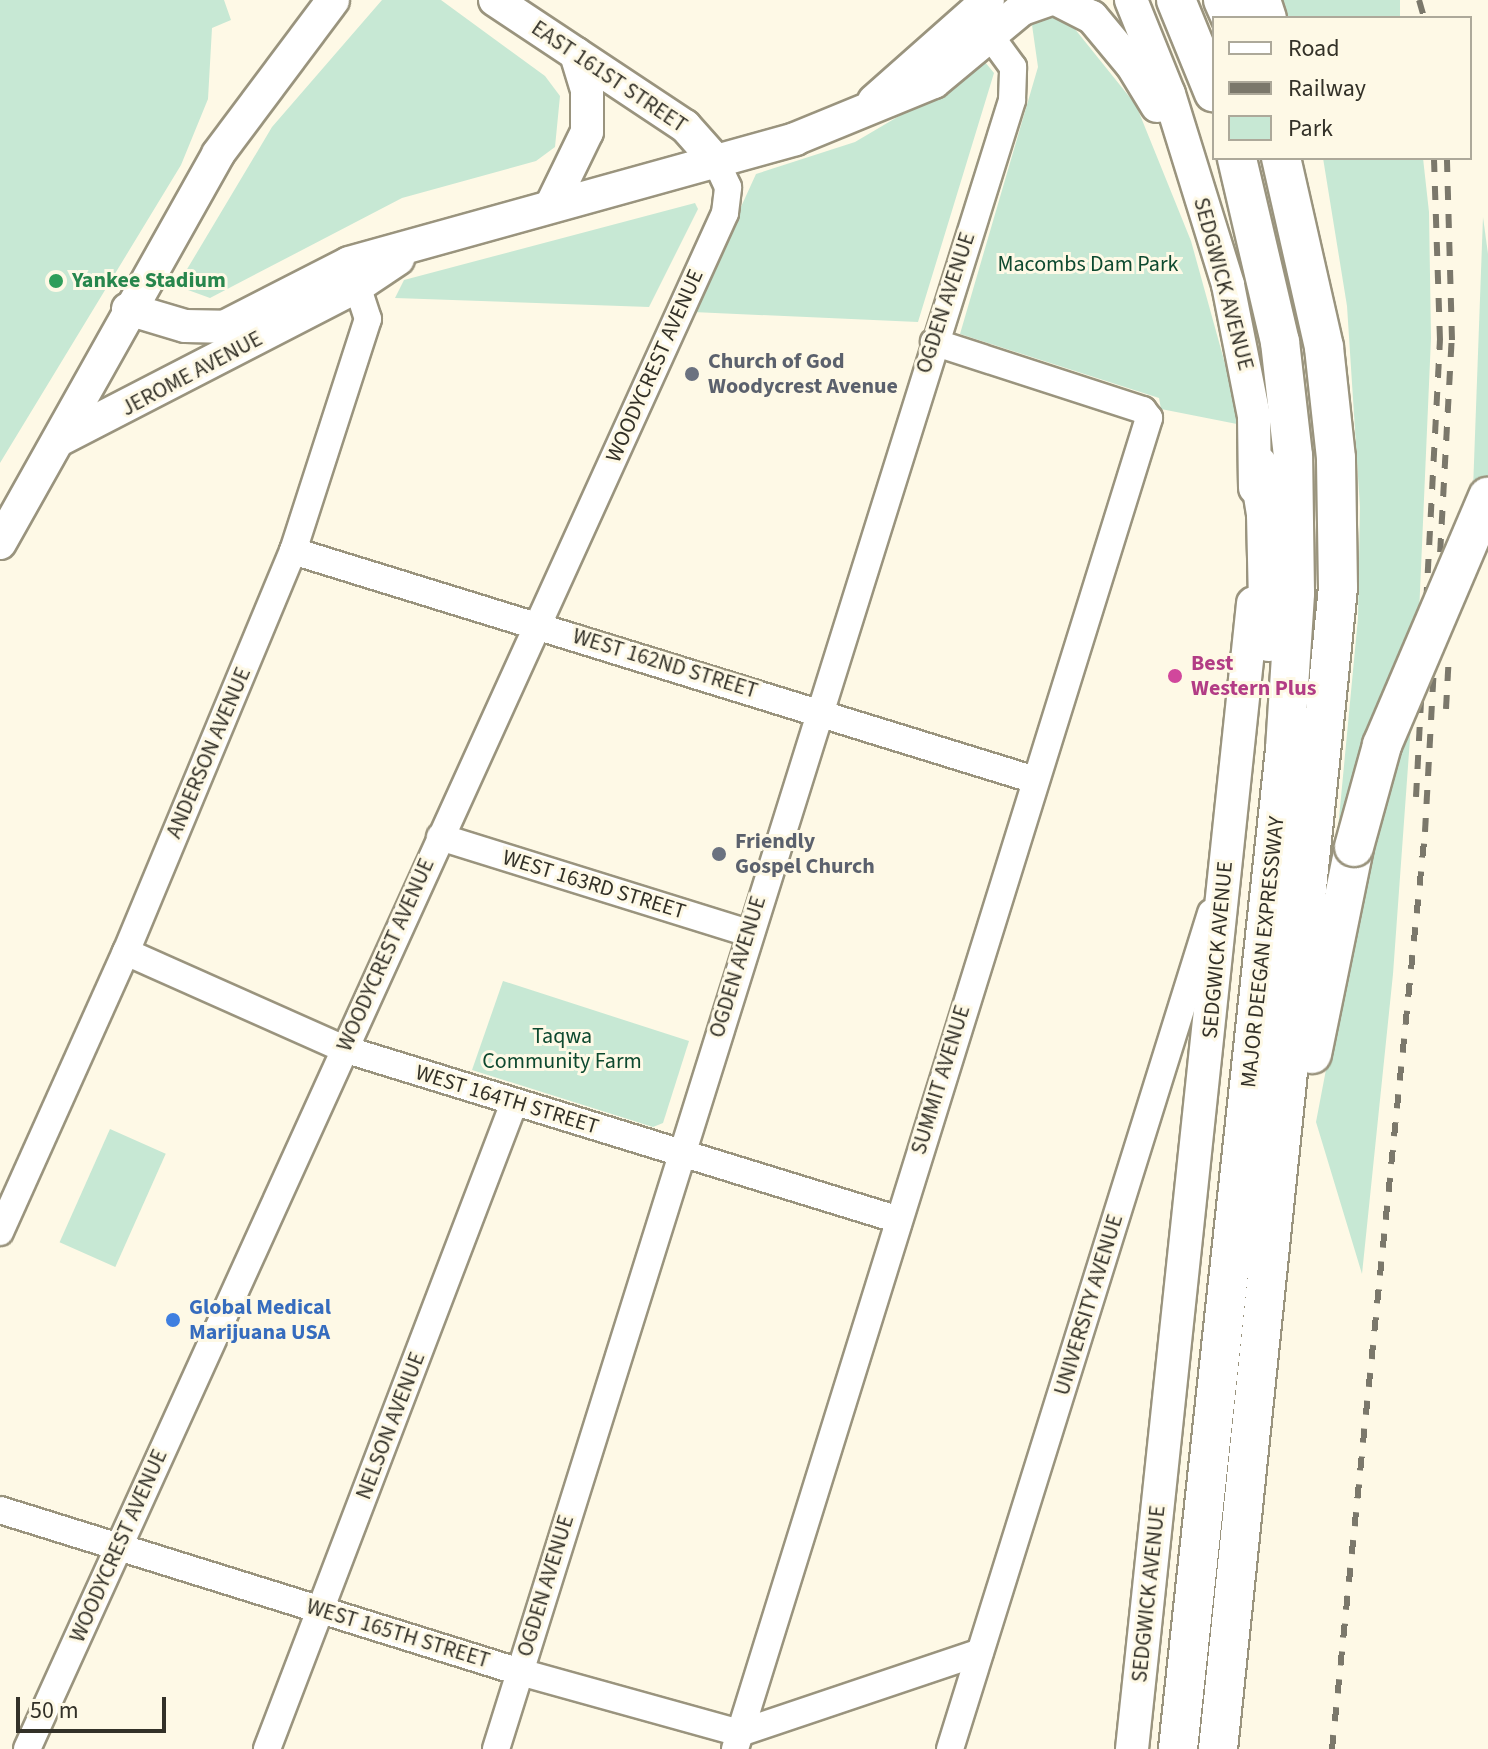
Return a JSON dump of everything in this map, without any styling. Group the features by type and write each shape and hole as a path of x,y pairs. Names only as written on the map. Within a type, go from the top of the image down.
{"highway":[{"path":"1176,0 1212,88"},
{"name":"MAJOR DEEGAN EXPRESSWAY","path":"1178,1749 1291,669 1295,489 1280,342 1237,160"},
{"name":"MAJOR DEEGAN EXPRESSWAY","path":"1218,1749 1338,588 1339,508 1331,407 1303,237 1282,160"},
{"path":"1300,160 1303,237"},
{"path":"1258,465 1266,514 1269,612 1263,740 1266,917"},
{"path":"1279,1172 1318,1032 1354,847 1382,745 1488,497"}],"main road":[{"path":"0,543 128,309 218,154 333,0"},
{"name":"EAST 161ST STREET","path":"495,0 685,126 716,161"},
{"name":"JEROME AVENUE","path":"128,309 185,326 224,327 354,274 423,241 806,135 934,82 984,16 1022,9 1048,0"},
{"path":"1058,0 1086,11 1119,46 1187,157"},
{"path":"1131,0 1169,94 1187,157"},
{"path":"551,206 587,132 587,90 576,54"},
{"name":"SEDGWICK AVENUE","path":"1132,1749 1249,659 1258,465 1236,319 1187,157"},
{"name":"JEROME AVENUE","path":"59,440 354,274"}],"street":[{"name":"OGDEN AVENUE","path":"496,1749 1013,90 1013,67 984,16"},
{"name":"WOODYCREST AVENUE","path":"27,1749 725,213 728,187 716,161"},
{"name":"ANDERSON AVENUE","path":"0,1232 126,952 293,551 365,331 368,306 354,274"},
{"name":"SUMMIT AVENUE","path":"738,1741 1150,412 934,342"},
{"name":"WEST 162ND STREET","path":"293,551 1035,780"},
{"name":"WEST 163RD STREET","path":"440,837 748,933"},
{"name":"UNIVERSITY AVENUE","path":"950,1749 1226,859"},
{"name":"WEST 164TH STREET","path":"126,952 344,1049 899,1220"},
{"name":"NELSON AVENUE","path":"267,1749 514,1103"},
{"name":"WEST 165TH STREET","path":"0,1510 738,1741"},
{"path":"738,1741 980,1652"}],"green space":[{"name":"Yankee Stadium","path":"0,0 224,0 231,20 212,28 208,99 181,165 0,463"},
{"path":"382,0 441,0 545,76 560,96 555,147 536,161 402,198 210,298 177,286 272,127"},
{"path":"1282,0 1400,0 1400,16 1282,16"},
{"name":"Macombs Dam Park","path":"1042,13 1062,13 1136,105 1191,241 1242,425 1161,409 1159,398 960,334 1038,67 1032,25"},
{"name":"Macombs Dam Park","path":"976,61 985,62 994,73 918,322 693,312 756,174 855,142 928,99"},
{"path":"1323,160 1423,160 1429,212 1431,338 1419,614 1393,974 1362,1274 1316,1122 1344,975 1334,871 1358,618 1360,507 1347,306"},
{"path":"695,203 698,209 649,307 395,298 404,280"},
{"path":"1483,217 1488,254 1488,510 1472,517"},
{"name":"Taqwa Community Farm","path":"503,981 689,1041 663,1123 653,1127 472,1070"},
{"path":"110,1129 166,1154 115,1267 60,1242"}],"railway":[{"path":"1419,0 1423,16"},
{"path":"1416,797 1440,340 1434,160"},
{"path":"1332,1749 1425,832 1452,340 1447,160"},
{"path":"1446,709 1449,654"}],"place":[{"name":"Yankee Stadium","path":"56,281"},
{"name":"Church of God Woodycrest Avenue","path":"692,374"},
{"name":"Best Western Plus","path":"1175,676"},
{"name":"Friendly Gospel Church","path":"719,854"},
{"name":"Global Medical Marijuana USA","path":"173,1320"}]}
